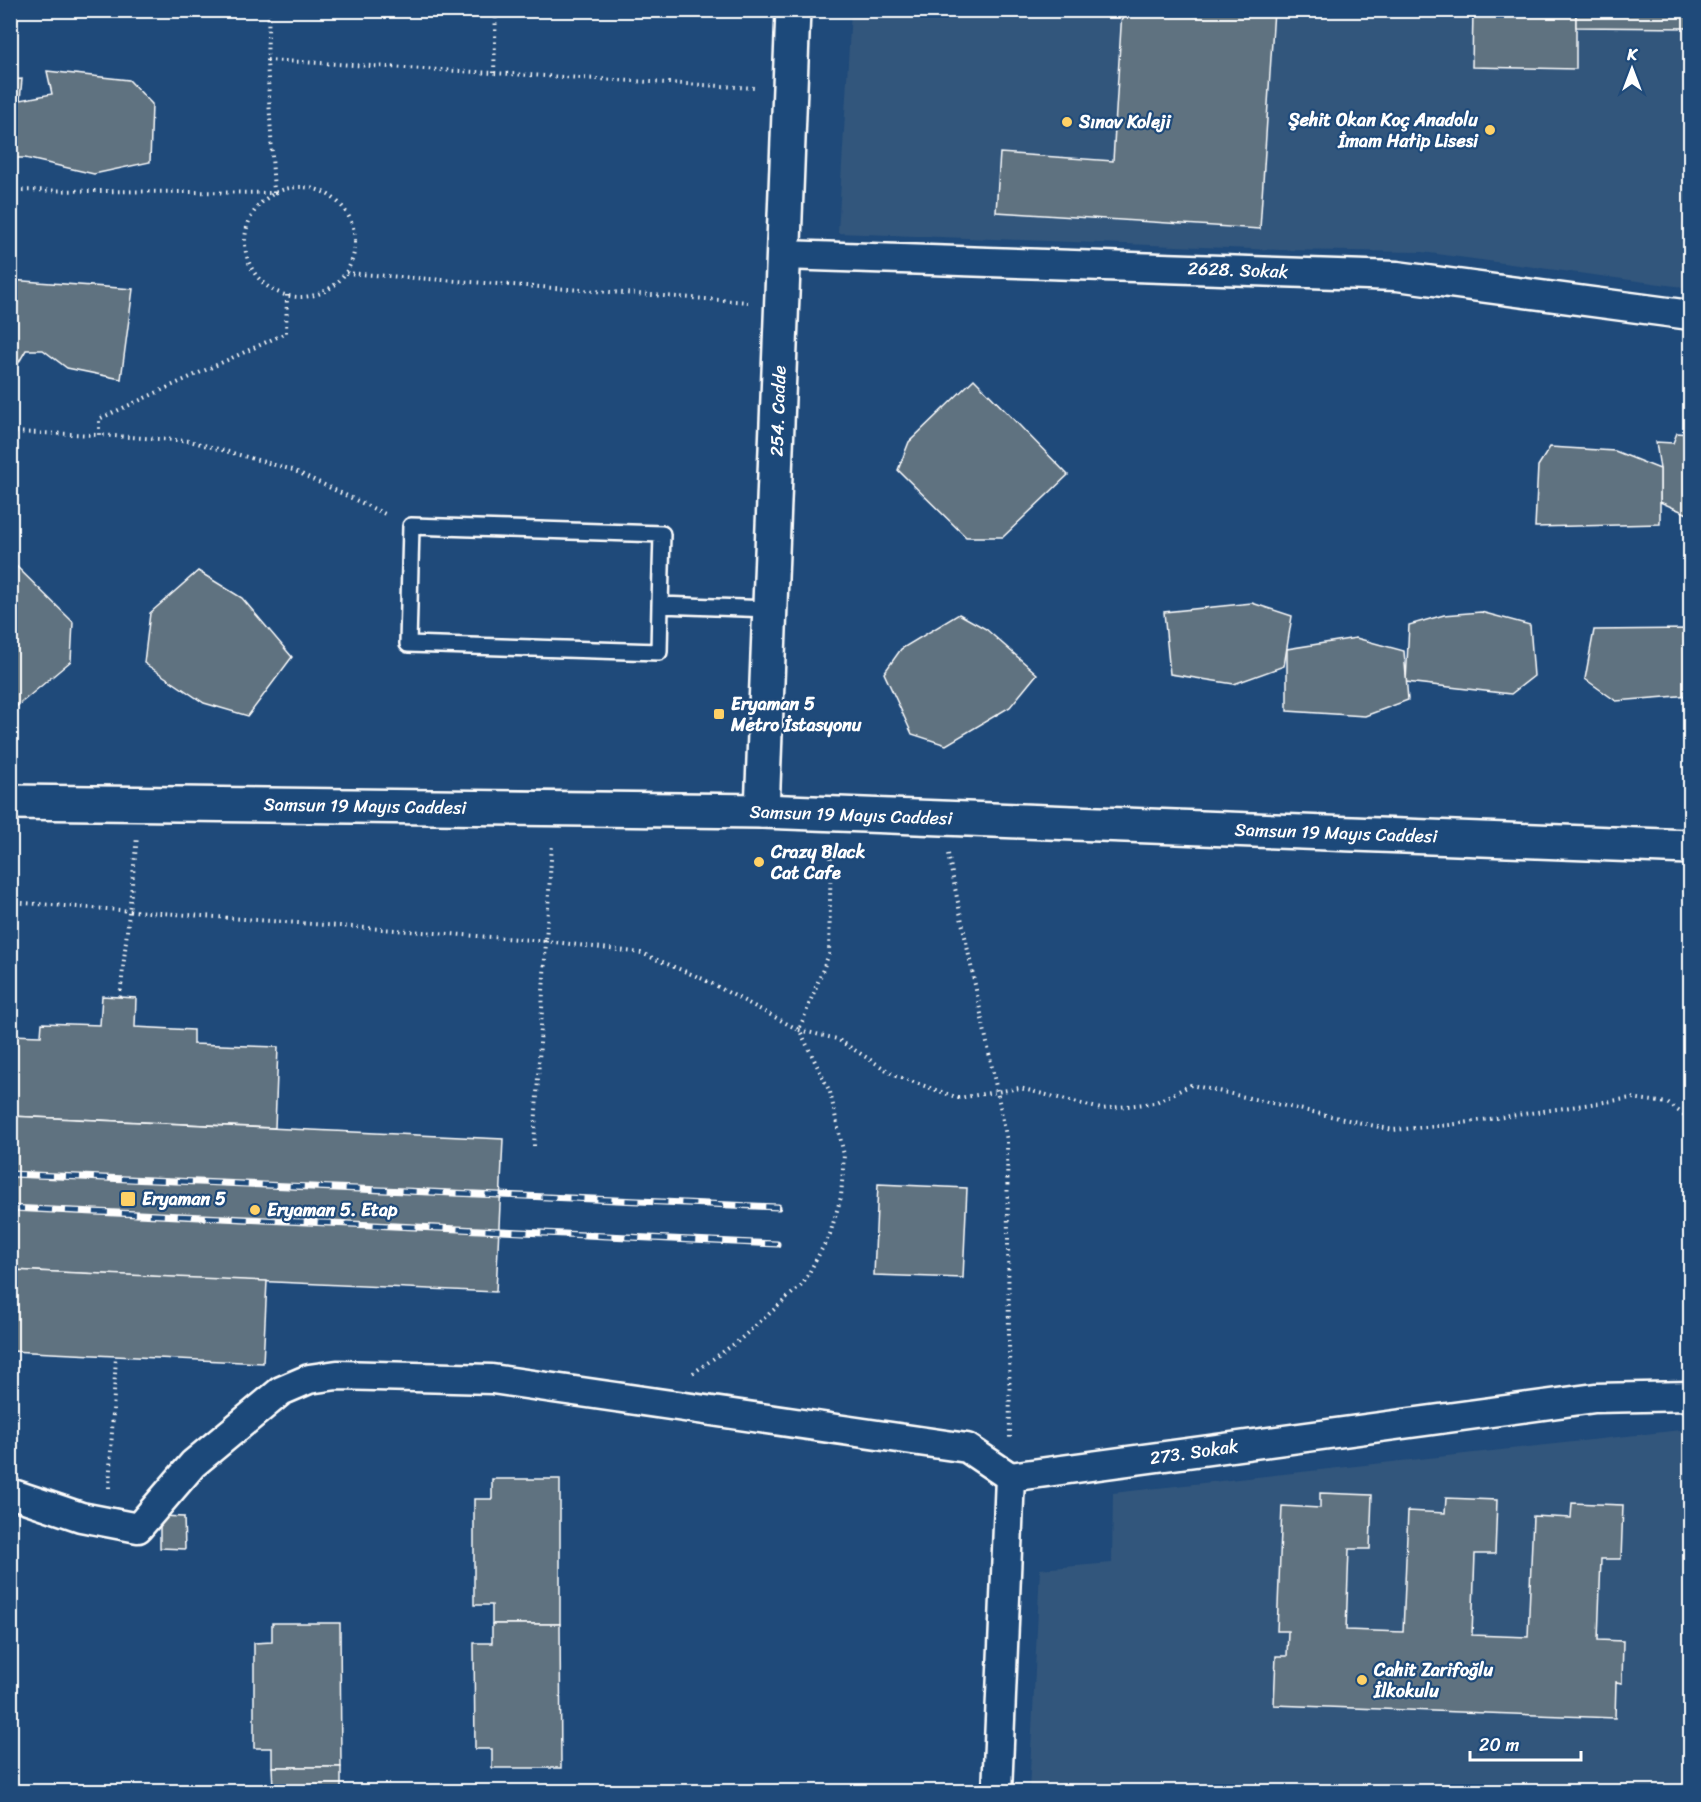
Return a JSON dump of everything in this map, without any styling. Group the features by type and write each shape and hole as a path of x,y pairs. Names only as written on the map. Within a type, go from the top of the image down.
{"street":[{"name":"254. Cadde","path":"762,812 793,10"},
{"name":"2628. Sokak","path":"784,255 1397,276 1690,315"},
{"name":"Samsun 19 Mayıs Caddesi","path":"10,802 762,812 1690,847"},
{"path":"10,1493 81,1517 138,1528 193,1464 281,1391 309,1379 337,1376 492,1379 967,1448 1011,1477 997,1791"},
{"name":"273. Sokak","path":"1011,1477 1595,1398 1690,1396"}],"lane":[{"path":"411,526 662,534 660,605 659,652 408,644 411,526"},
{"path":"660,605 770,609"}],"path":[{"path":"269,10 267,60 274,193"},
{"path":"494,73 496,10"},
{"path":"267,60 790,90"},
{"path":"10,190 274,193 292,187 310,187 327,193 342,205 352,220 355,238 354,256 346,273 333,286 317,294 287,295 265,284 253,271 246,254 245,236 250,219 260,204 274,193"},
{"path":"346,273 782,304"},
{"path":"99,435 99,420 286,333 287,295"},
{"path":"10,432 190,441 294,471 411,526"},
{"path":"120,997 140,804"},
{"path":"534,1146 554,809"},
{"path":"650,1402 737,1342 803,1284 830,1234 841,1197 844,1155 830,1092 799,1030 829,954 832,814"},
{"path":"941,818 1007,1140 1011,1477"},
{"path":"10,902 546,941 641,953 703,979 799,1030 837,1039 896,1076 959,1098 1020,1088 1101,1109 1154,1103 1191,1086 1393,1130 1449,1125 1632,1098 1666,1103 1690,1119"},
{"path":"108,1522 116,1356"}],"shaded area":[{"path":"851,11 1690,11 1690,288 1422,252 1281,250 838,233"},
{"name":"Cahit Zarifoğlu İlkokulu","path":"1690,1429 1690,1791 1029,1792 1040,1569 1112,1563 1113,1493"}],"building":[{"path":"1122,10 1274,10 1260,229 996,212 1000,153 1113,161"},
{"path":"1473,10 1576,10 1576,69 1472,67"},
{"path":"1576,10 1690,10 1690,28 1576,27"},
{"path":"47,71 129,80 152,104 150,162 94,174 25,158 10,158 10,80 22,79 20,100 52,94"},
{"path":"10,280 133,289 121,379 67,368 43,350 26,350 15,369 10,369"},
{"path":"974,379 1068,475 1003,537 966,537 898,470 909,442"},
{"path":"1677,433 1690,434 1690,515 1660,502 1660,469 1656,442 1673,443"},
{"path":"1550,447 1615,451 1660,469 1660,524 1535,527 1538,466"},
{"path":"10,560 73,622 71,661 10,712"},
{"path":"198,571 242,598 292,657 248,716 204,703 144,663 150,613"},
{"path":"1252,603 1292,616 1284,666 1234,684 1170,674 1164,612"},
{"path":"1481,612 1530,625 1534,676 1511,694 1406,682 1409,625 1444,615"},
{"path":"959,614 986,629 1037,674 1010,707 946,745 912,734 884,673 901,649"},
{"path":"1690,629 1690,695 1616,701 1585,679 1594,630"},
{"path":"1356,638 1404,651 1408,700 1365,716 1287,711 1287,649"},
{"path":"102,996 136,998 135,1027 193,1030 193,1044 278,1047 275,1128 10,1116 10,1035 41,1036 42,1023 100,1025"},
{"name":"Eryaman 5. Etap","path":"10,1116 503,1139 496,1292 10,1270"},
{"path":"878,1184 967,1188 963,1278 874,1275"},
{"path":"10,1270 267,1281 263,1363 10,1351"},
{"path":"492,1479 560,1479 560,1624 492,1624 492,1605 474,1605 474,1499 492,1499"},
{"path":"1320,1493 1372,1495 1370,1549 1349,1549 1346,1630 1403,1632 1408,1511 1445,1513 1446,1498 1497,1500 1495,1554 1475,1554 1472,1635 1528,1637 1533,1516 1571,1518 1572,1503 1623,1505 1621,1559 1601,1559 1598,1640 1623,1641 1622,1683 1616,1682 1615,1718 1274,1705 1276,1656 1287,1656 1288,1631 1277,1631 1282,1506 1320,1508"},
{"path":"160,1516 184,1517 185,1549 160,1548"},
{"path":"272,1623 340,1623 341,1767 272,1767 272,1748 254,1748 254,1643 272,1642"},
{"path":"492,1624 560,1624 561,1768 492,1768 492,1749 475,1749 474,1643 492,1643"},
{"path":"272,1767 341,1767 341,1792 254,1792 254,1787 273,1787"}],"railway":[{"path":"10,1174 778,1207"},
{"path":"10,1208 777,1244"}],"place":[{"name":"Sınav Koleji","path":"1067,122"},
{"name":"Şehit Okan Koç Anadolu İmam Hatip Lisesi","path":"1490,130"},
{"name":"Eryaman 5 Metro İstasyonu","path":"719,714"},
{"name":"Crazy Black Cat Cafe","path":"759,862"},
{"name":"Eryaman 5","path":"128,1199"},
{"name":"Eryaman 5. Etap","path":"255,1210"},
{"name":"Cahit Zarifoğlu İlkokulu","path":"1362,1680"}]}
